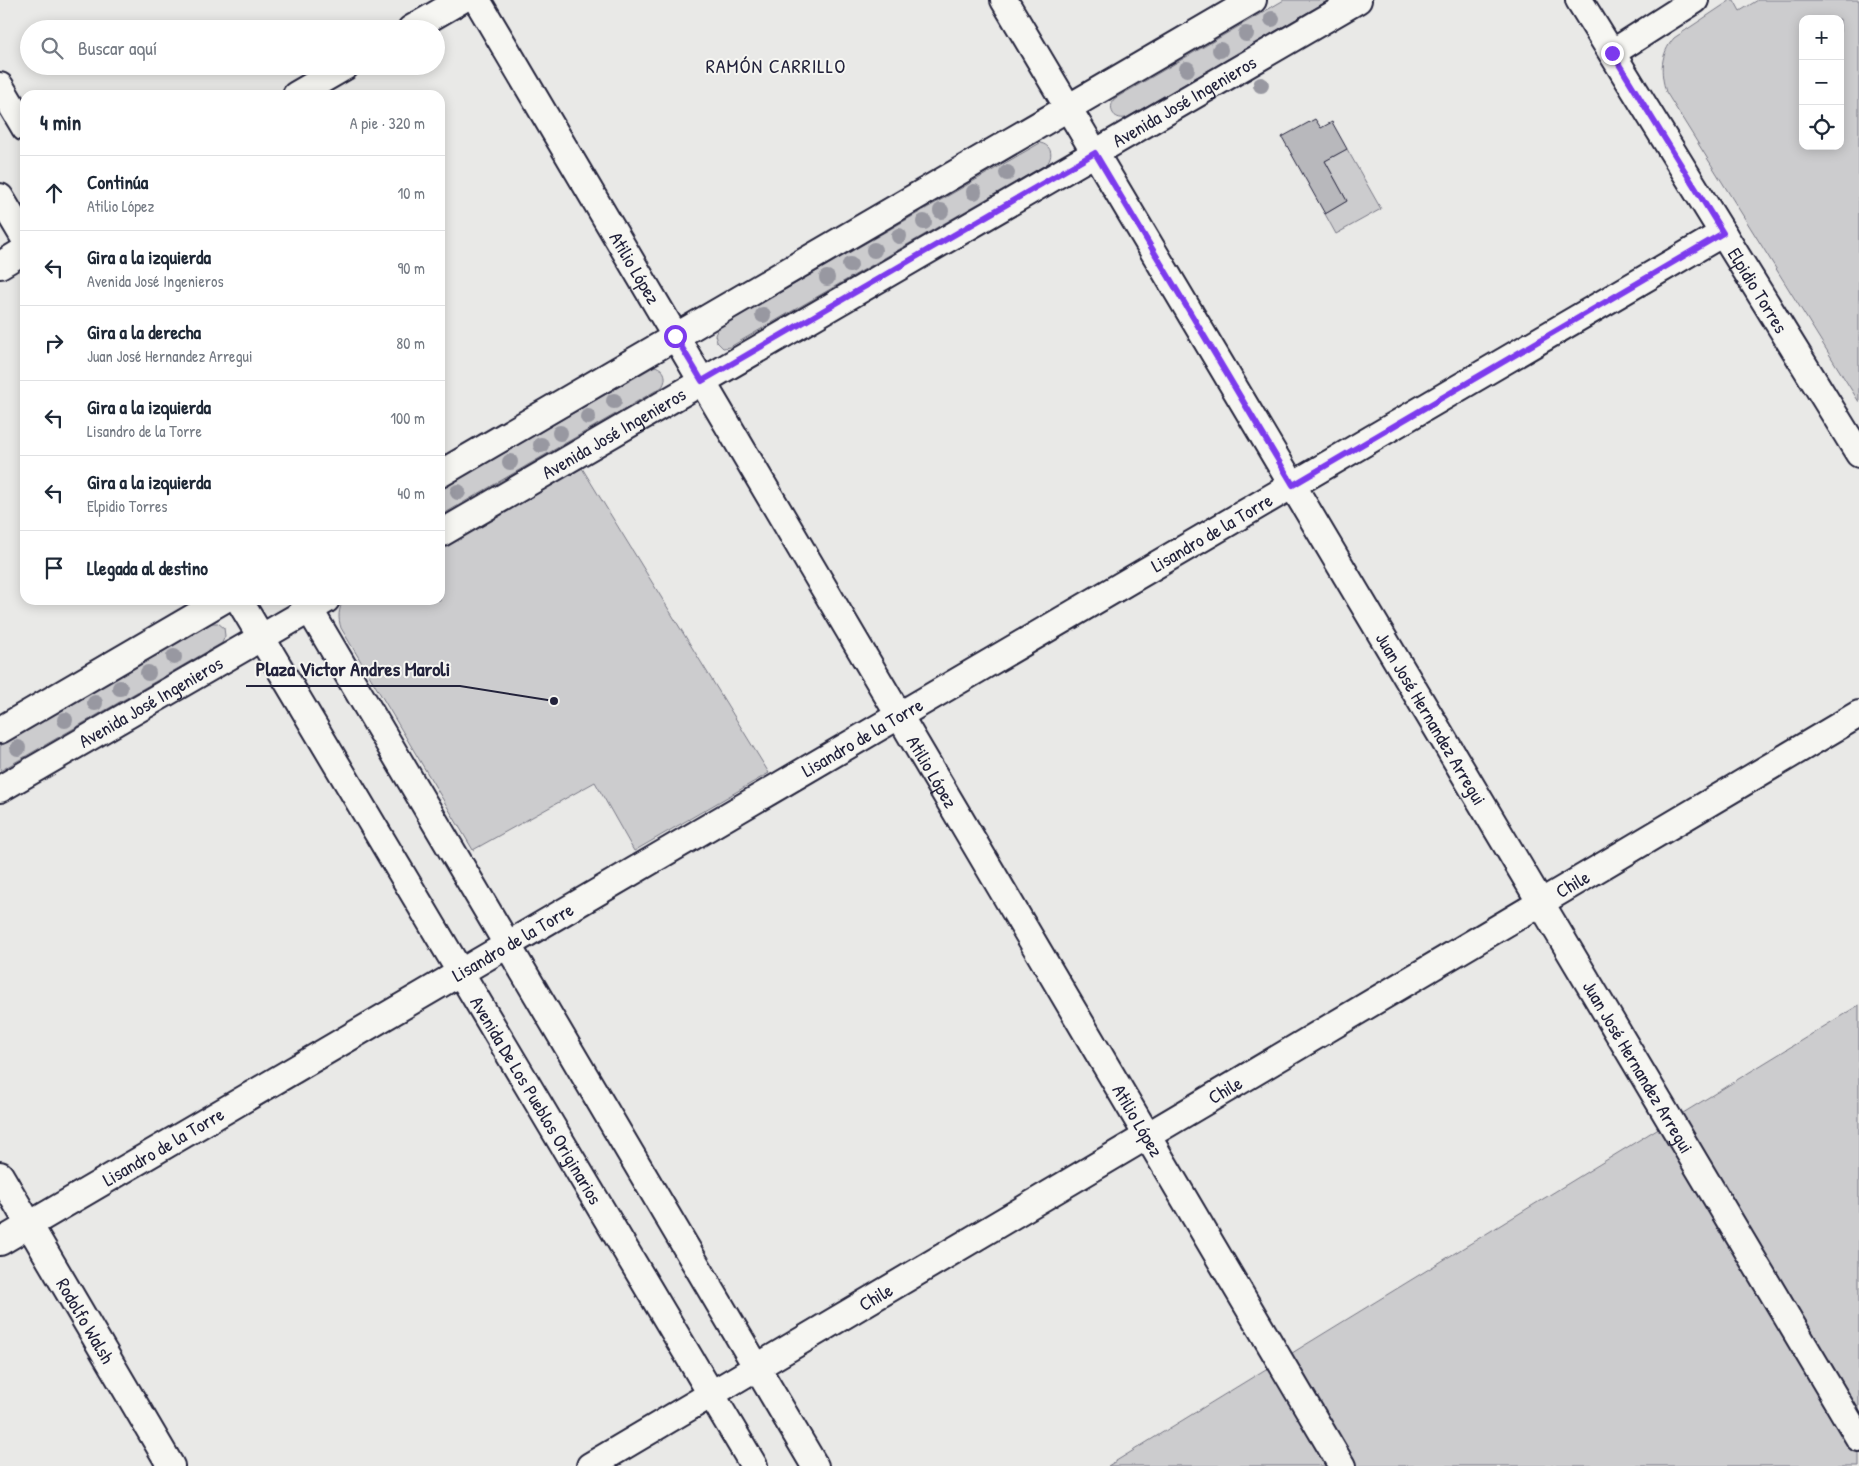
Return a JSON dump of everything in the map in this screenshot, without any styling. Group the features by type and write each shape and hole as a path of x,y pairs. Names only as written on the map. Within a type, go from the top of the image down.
{"street":[{"path":"427,20 461,0"},
{"name":"Atilio López","path":"477,0 1342,1466"},
{"name":"Juan José Hernandez Arregui","path":"1004,0 1859,1438"},
{"path":"445,471 1253,0"},
{"name":"Avenida José Ingenieros","path":"445,531 1358,0"},
{"name":"Elpidio Torres","path":"1579,0 1859,454"},
{"path":"1612,53 1695,0"},
{"path":"305,90 330,75"},
{"path":"0,86 20,120"},
{"path":"0,196 20,230"},
{"name":"Lisandro de la Torre","path":"0,1242 1723,233"},
{"path":"0,265 20,253"},
{"path":"0,730 214,605"},
{"name":"Avenida De Los Pueblos Originarios","path":"242,605 754,1466"},
{"name":"Avenida José Ingenieros","path":"0,789 261,637 310,605"},
{"path":"314,605 508,945 815,1466"},
{"name":"Chile","path":"590,1466 1859,714"},
{"name":"Rodolfo Walsh","path":"0,1175 171,1466"}],"shaded area":[{"path":"1284,0 1329,0 1126,118 1115,116 1112,110 1114,99"},
{"path":"1731,0 1734,0 1740,11 1758,0 1859,0 1859,402 1666,92 1662,64 1669,44 1674,38"},
{"path":"1040,143 1049,148 1051,154 1047,164 730,347 723,348 717,342 715,335 718,328"},
{"path":"1347,149 1381,209 1336,234 1325,214 1347,201 1325,161"},
{"path":"655,366 663,372 665,380 662,387 445,513 445,487"},
{"path":"582,468 769,773 634,851 595,782 473,850 341,628 339,617 342,605 445,605 445,543"},
{"path":"211,623 218,623 224,628 225,636 222,643 0,771 0,746"},
{"path":"1859,1005 1859,1466 1108,1466"}],"building":[{"path":"1315,119 1321,128 1332,122 1347,149 1325,161 1347,201 1325,214 1282,137"}],"place":[{"name":"Plaza Victor Andres Maroli","path":"554,701"}],"district":[{"name":"RAMÓN CARRILLO","path":"776,65"}],"route":[{"path":"675,336 702,381 1095,153 1293,485 1723,233 1612,53"}]}
